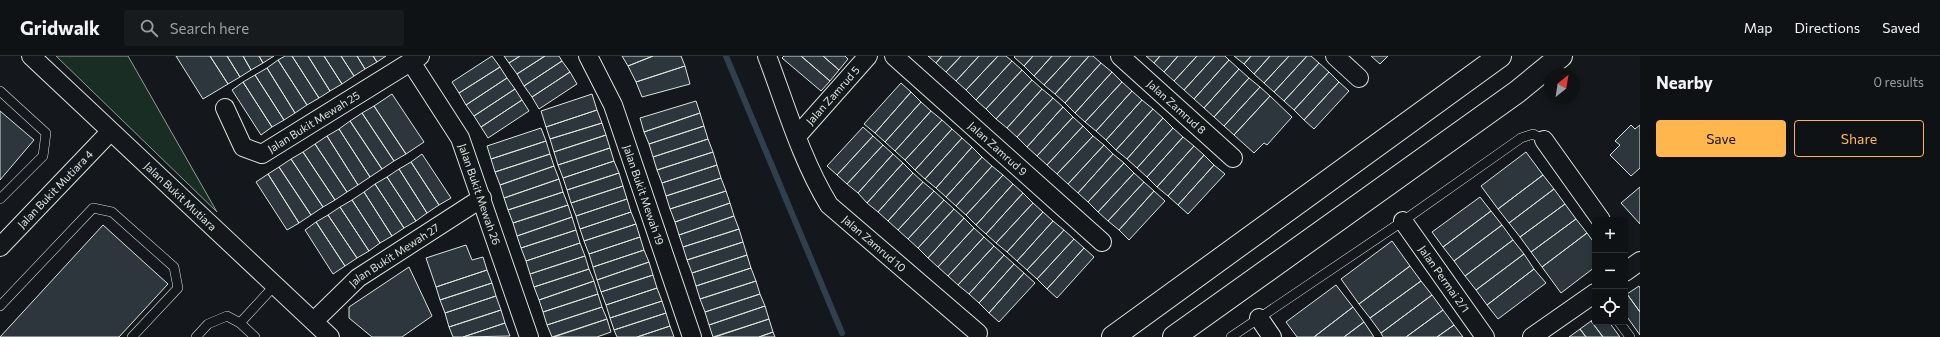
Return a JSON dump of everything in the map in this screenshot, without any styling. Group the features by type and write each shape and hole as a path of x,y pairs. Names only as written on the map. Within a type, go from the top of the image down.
{"street":[{"name":"Jalan Bukit Mutiara","path":"31,56 110,132 330,337"},
{"name":"Jalan Bukit Mewah 19","path":"588,56 614,105 692,337"},
{"name":"Jalan Zamrud 10","path":"767,56 814,181 829,205 978,333"},
{"name":"Jalan Zamrud 5","path":"797,136 868,56"},
{"name":"Jalan Zamrud 9","path":"894,56 1102,242"},
{"name":"Jalan Zamrud 8","path":"1120,56 1233,158"},
{"path":"1335,56 1359,78"},
{"path":"1114,337 1500,56"},
{"path":"1174,337 1517,92 1561,56"},
{"name":"Jalan Bukit Mewah 25","path":"225,108 242,147 262,154 416,59"},
{"name":"Jalan Bukit Mewah 26","path":"416,59 460,138 529,337"},
{"name":"Jalan Bukit Mutiara 4","path":"0,247 110,132"},
{"path":"1544,140 1599,217"},
{"name":"Jalan Bukit Mewah 27","path":"314,321 358,278 482,198"},
{"name":"Jalan Permai 2/1","path":"1403,221 1485,337"},
{"path":"1532,337 1592,295"},
{"path":"1259,318 1272,337"}],"lane":[{"path":"0,91 46,132 43,156 0,199"},
{"path":"1232,337 1403,221 1521,138 1533,134 1544,140"},
{"path":"0,306 93,208 112,212 174,268 178,288 132,337"},
{"path":"240,323 275,285"},
{"path":"196,337 208,324 227,316 240,323 255,337"},
{"path":"1621,325 1630,337"}],"green space":[{"path":"56,56 128,56 217,212"}],"building":[{"path":"176,56 210,56 228,84 203,99"},
{"path":"210,56 227,56 240,77 228,84"},
{"path":"227,56 243,56 251,70 240,77"},
{"path":"243,56 259,56 263,63 251,70"},
{"path":"259,56 274,56 263,63"},
{"path":"285,56 292,56 319,98 307,105 278,60"},
{"path":"292,56 308,56 330,91 319,98"},
{"path":"308,56 324,56 342,84 330,91"},
{"path":"324,56 341,56 354,76 342,84"},
{"path":"341,56 357,56 365,69 354,76"},
{"path":"357,56 373,56 377,62 365,69"},
{"path":"373,56 386,56 377,62"},
{"path":"492,56 500,67 459,93 452,82"},
{"path":"504,56 520,56 509,63"},
{"path":"520,56 545,56 517,74 509,63"},
{"path":"545,56 559,56 562,61 524,86 517,74"},
{"path":"622,56 653,56 628,66"},
{"path":"653,56 681,56 685,66 636,82 628,66"},
{"path":"784,56 801,56 830,81 821,91 782,58"},
{"path":"801,56 823,56 839,70 830,81"},
{"path":"823,56 845,56 848,59 839,70"},
{"path":"928,56 942,56 936,63"},
{"path":"942,56 961,56 946,72 936,63"},
{"path":"961,56 979,56 956,81 946,72"},
{"path":"979,56 998,56 966,90 956,81"},
{"path":"998,56 1006,56 1012,61 976,100 966,90"},
{"path":"1033,56 1024,66 1014,57"},
{"path":"1033,56 1052,56 1034,76 1024,66"},
{"path":"1052,56 1071,56 1044,85 1034,76"},
{"path":"1071,56 1089,56 1055,94 1044,85"},
{"path":"1089,56 1093,56 1101,63 1065,103 1055,94"},
{"path":"1146,56 1160,56 1154,63"},
{"path":"1160,56 1178,56 1164,72 1154,63"},
{"path":"1178,56 1197,56 1174,81 1164,72"},
{"path":"1197,56 1215,56 1184,90 1174,81"},
{"path":"1215,56 1225,56 1229,60 1194,99 1184,90"},
{"path":"1234,56 1251,56 1244,64"},
{"path":"1251,56 1270,56 1254,74 1244,64"},
{"path":"1270,56 1289,56 1264,83 1254,74"},
{"path":"1289,56 1307,56 1274,92 1264,83"},
{"path":"1307,56 1311,56 1319,63 1284,101 1274,92"},
{"path":"1371,56 1388,56 1380,64"},
{"path":"278,60 307,105 295,113 267,68"},
{"path":"1229,60 1239,69 1204,108 1194,99"},
{"path":"562,61 570,72 532,97 524,86"},
{"path":"1012,61 1022,70 986,109 976,100"},
{"path":"1101,63 1112,72 1075,113 1065,103"},
{"path":"1319,63 1329,72 1294,110 1284,101"},
{"path":"685,66 690,84 642,97 636,82"},
{"path":"500,67 507,78 466,105 459,93"},
{"path":"267,68 295,113 284,120 255,75"},
{"path":"1239,69 1249,78 1214,117 1204,108"},
{"path":"1022,70 1032,80 996,119 986,109"},
{"path":"570,72 577,84 539,109 532,97"},
{"path":"1112,72 1122,82 1085,122 1075,113"},
{"path":"1329,72 1339,82 1304,120 1294,110"},
{"path":"255,75 284,120 272,127 243,82"},
{"path":"507,78 515,89 474,116 466,105"},
{"path":"1249,78 1260,87 1224,126 1214,117"},
{"path":"1032,80 1042,89 1007,128 996,119"},
{"path":"243,82 272,127 261,135 232,90"},
{"path":"1122,82 1132,91 1096,131 1085,122"},
{"path":"1339,82 1349,91 1314,129 1304,120"},
{"path":"901,83 911,92 875,133 864,124"},
{"path":"1260,87 1270,96 1234,135 1224,126"},
{"path":"515,89 522,100 481,127 474,116"},
{"path":"1042,89 1053,98 1017,137 1007,128"},
{"path":"1132,91 1142,100 1106,140 1096,131"},
{"path":"911,92 921,102 885,142 875,133"},
{"path":"392,94 424,142 406,154 374,106"},
{"path":"592,94 597,110 546,127 541,111"},
{"path":"1270,96 1292,117 1267,145 1264,143 1254,153 1234,135"},
{"path":"1053,98 1063,107 1027,147 1017,137"},
{"path":"522,100 529,111 488,138 481,127"},
{"path":"1142,100 1153,109 1116,150 1106,140"},
{"path":"696,101 700,113 644,132 640,118"},
{"path":"921,102 931,111 895,151 885,142"},
{"path":"374,106 406,154 394,161 362,113"},
{"path":"1063,107 1073,117 1037,156 1027,147"},
{"path":"1153,109 1163,118 1127,159 1116,150"},
{"path":"597,110 602,123 550,139 546,127"},
{"path":"0,111 34,140 0,180"},
{"path":"931,111 942,120 905,160 895,151"},
{"path":"362,113 394,161 382,169 350,121"},
{"path":"700,113 704,126 649,144 644,132"},
{"path":"1073,117 1083,126 1047,165 1037,156"},
{"path":"1163,118 1173,128 1137,168 1127,159"},
{"path":"942,120 952,129 915,170 905,160"},
{"path":"350,121 382,169 370,177 339,129"},
{"path":"602,123 606,135 554,152 550,139"},
{"path":"1631,125 1635,129 1640,125 1640,168 1631,176 1610,155 1620,145 1615,141"},
{"path":"704,126 708,139 653,157 649,144"},
{"path":"1083,126 1093,136 1057,174 1047,165"},
{"path":"863,127 873,136 837,175 827,166"},
{"path":"541,128 546,141 491,159 487,146"},
{"path":"1173,128 1183,137 1147,177 1137,168"},
{"path":"339,129 370,177 358,185 327,136"},
{"path":"952,129 962,138 925,179 915,170"},
{"path":"606,135 610,148 558,165 554,152"},
{"path":"327,136 358,185 347,192 315,144"},
{"path":"873,136 883,145 847,184 837,175"},
{"path":"1093,136 1104,145 1068,184 1057,174"},
{"path":"1183,137 1194,146 1157,187 1147,177"},
{"path":"962,138 972,147 936,188 925,179"},
{"path":"708,139 713,152 657,170 653,157"},
{"path":"546,141 550,154 495,172 491,159"},
{"path":"315,144 347,192 335,200 303,152"},
{"path":"883,145 893,154 858,193 847,184"},
{"path":"1104,145 1113,154 1078,193 1068,184"},
{"path":"1194,146 1204,155 1168,196 1157,187"},
{"path":"972,147 982,157 946,197 936,188"},
{"path":"610,148 614,161 563,178 558,165"},
{"path":"303,152 335,200 323,207 291,159"},
{"path":"713,152 717,165 662,183 657,170"},
{"path":"1526,152 1543,175 1498,209 1481,186"},
{"path":"422,154 451,198 439,205 411,162"},
{"path":"550,154 554,166 500,185 495,172"},
{"path":"893,154 903,163 867,203 858,193"},
{"path":"1113,154 1124,163 1088,202 1078,193"},
{"path":"1204,155 1214,165 1178,205 1168,196"},
{"path":"982,157 992,166 956,206 946,197"},
{"path":"291,159 323,207 311,215 279,167"},
{"path":"614,161 619,173 567,190 563,178"},
{"path":"411,162 439,205 427,213 399,169"},
{"path":"903,163 913,173 878,212 867,203"},
{"path":"1124,163 1134,173 1098,212 1088,202"},
{"path":"717,165 721,178 666,196 662,183"},
{"path":"1214,165 1225,174 1188,214 1178,205"},
{"path":"554,166 559,179 504,198 500,185"},
{"path":"992,166 1003,175 966,215 956,206"},
{"path":"279,167 311,215 299,223 268,174"},
{"path":"399,169 427,213 416,221 387,177"},
{"path":"619,173 623,186 571,203 567,190"},
{"path":"913,173 923,182 888,221 878,212"},
{"path":"1134,173 1144,182 1108,221 1098,212"},
{"path":"268,174 299,223 287,230 256,182"},
{"path":"1003,175 1013,184 976,225 966,215"},
{"path":"1543,175 1554,189 1509,223 1498,209"},
{"path":"387,177 416,221 404,228 375,184"},
{"path":"721,178 726,191 670,209 666,196"},
{"path":"559,179 563,192 508,210 504,198"},
{"path":"923,182 934,191 898,230 888,221"},
{"path":"1144,182 1154,191 1119,230 1108,221"},
{"path":"375,184 404,228 392,236 364,192"},
{"path":"1013,184 1023,193 986,234 976,225"},
{"path":"623,186 627,199 576,216 571,203"},
{"path":"1640,187 1640,224 1621,203"},
{"path":"1554,189 1565,204 1520,237 1509,223"},
{"path":"726,191 730,203 675,222 670,209"},
{"path":"934,191 944,200 908,239 898,230"},
{"path":"1154,191 1165,201 1129,240 1119,230"},
{"path":"364,192 392,236 380,243 352,200"},
{"path":"563,192 568,205 513,223 508,210"},
{"path":"1023,193 1033,203 996,243 986,234"},
{"path":"1480,197 1491,211 1443,247 1432,232"},
{"path":"627,199 631,212 580,229 576,216"},
{"path":"352,200 380,243 369,251 340,207"},
{"path":"944,200 954,209 918,248 908,239"},
{"path":"730,203 734,216 679,235 675,222"},
{"path":"1033,203 1043,212 1007,252 996,243"},
{"path":"1565,204 1576,219 1531,252 1520,237"},
{"path":"568,205 572,217 517,236 513,223"},
{"path":"340,207 369,251 357,258 328,215"},
{"path":"954,209 964,218 928,258 918,248"},
{"path":"1491,211 1502,225 1454,261 1443,247"},
{"path":"631,212 636,224 584,241 580,229"},
{"path":"1043,212 1053,221 1017,261 1007,252"},
{"path":"328,215 357,258 345,266 316,222"},
{"path":"734,216 739,229 683,247 679,235"},
{"path":"572,217 576,230 521,248 517,236"},
{"path":"964,218 974,228 938,267 928,258"},
{"path":"1576,219 1587,233 1542,267 1531,252"},
{"path":"1053,221 1064,230 1027,270 1017,261"},
{"path":"316,222 345,266 333,274 305,230"},
{"path":"636,224 640,237 589,254 584,241"},
{"path":"103,225 168,284 119,337 0,337"},
{"path":"1502,225 1513,240 1465,276 1454,261"},
{"path":"974,228 984,237 948,276 938,267"},
{"path":"739,229 743,242 687,260 683,247"},
{"path":"576,230 580,243 526,261 521,248"},
{"path":"1064,230 1074,239 1037,279 1027,270"},
{"path":"1587,233 1592,240 1592,269 1561,293 1542,267"},
{"path":"640,237 644,250 593,267 589,254"},
{"path":"984,237 994,246 958,285 948,276"},
{"path":"1074,239 1084,248 1047,289 1037,279"},
{"path":"1513,240 1524,254 1476,290 1465,276"},
{"path":"1392,241 1410,266 1359,304 1341,279"},
{"path":"743,242 747,255 692,273 687,260"},
{"path":"580,243 585,256 530,274 526,261"},
{"path":"466,245 472,260 483,257 487,270 436,287 426,258"},
{"path":"994,246 1004,255 969,294 958,285"},
{"path":"1084,248 1094,257 1057,298 1047,289"},
{"path":"644,250 649,262 597,280 593,267"},
{"path":"1524,254 1534,269 1487,305 1476,290"},
{"path":"747,255 751,268 696,286 692,273"},
{"path":"1004,255 1014,264 979,303 969,294"},
{"path":"585,256 589,269 534,287 530,274"},
{"path":"649,262 653,275 601,292 597,280"},
{"path":"1014,264 1024,273 989,313 979,303"},
{"path":"1410,266 1421,281 1370,318 1359,304"},
{"path":"409,267 432,316 402,337 372,337 349,318 349,307"},
{"path":"751,268 756,281 700,299 696,286"},
{"path":"589,269 594,281 539,300 534,287"},
{"path":"1534,269 1546,283 1498,319 1487,305"},
{"path":"487,270 492,283 440,300 436,287"},
{"path":"1024,273 1035,283 999,322 989,313"},
{"path":"653,275 657,288 606,305 601,292"},
{"path":"594,281 598,294 543,312 539,300"},
{"path":"756,281 760,294 705,312 700,299"},
{"path":"1421,281 1432,295 1381,333 1370,318"},
{"path":"492,283 496,296 445,313 440,300"},
{"path":"1336,285 1353,307 1314,337 1297,337 1286,322"},
{"path":"1639,286 1640,312 1628,295 1628,293"},
{"path":"657,288 662,301 610,318 606,305"},
{"path":"598,294 602,307 547,325 543,312"},
{"path":"760,294 765,306 709,325 705,312"},
{"path":"1432,295 1443,310 1406,337 1383,337 1381,333"},
{"path":"1628,295 1640,312 1640,335 1628,318"},
{"path":"496,296 501,310 449,327 445,313"},
{"path":"662,301 666,313 614,330 610,318"},
{"path":"765,306 769,319 713,337 709,325"},
{"path":"602,307 607,319 552,337 547,325"},
{"path":"1353,307 1364,322 1344,337 1314,337"},
{"path":"501,310 505,323 463,337 453,337 449,327"},
{"path":"1443,310 1454,325 1437,337 1406,337"},
{"path":"666,313 670,326 637,337 617,337 614,330"},
{"path":"607,319 611,332 597,337 554,337"},
{"path":"769,319 773,332 759,337 715,337"},
{"path":"1591,321 1592,325 1594,325 1603,337 1586,337 1580,329"},
{"path":"1364,322 1374,337 1344,337"},
{"path":"505,323 510,336 463,337"},
{"path":"1454,325 1463,337 1437,337"},
{"path":"1594,325 1611,325 1620,337 1603,337"},
{"path":"670,326 674,337 637,337"},
{"path":"1580,329 1586,337 1569,337"},
{"path":"773,332 775,337 759,337"}],"waterway":[{"path":"726,56 842,333"}]}
